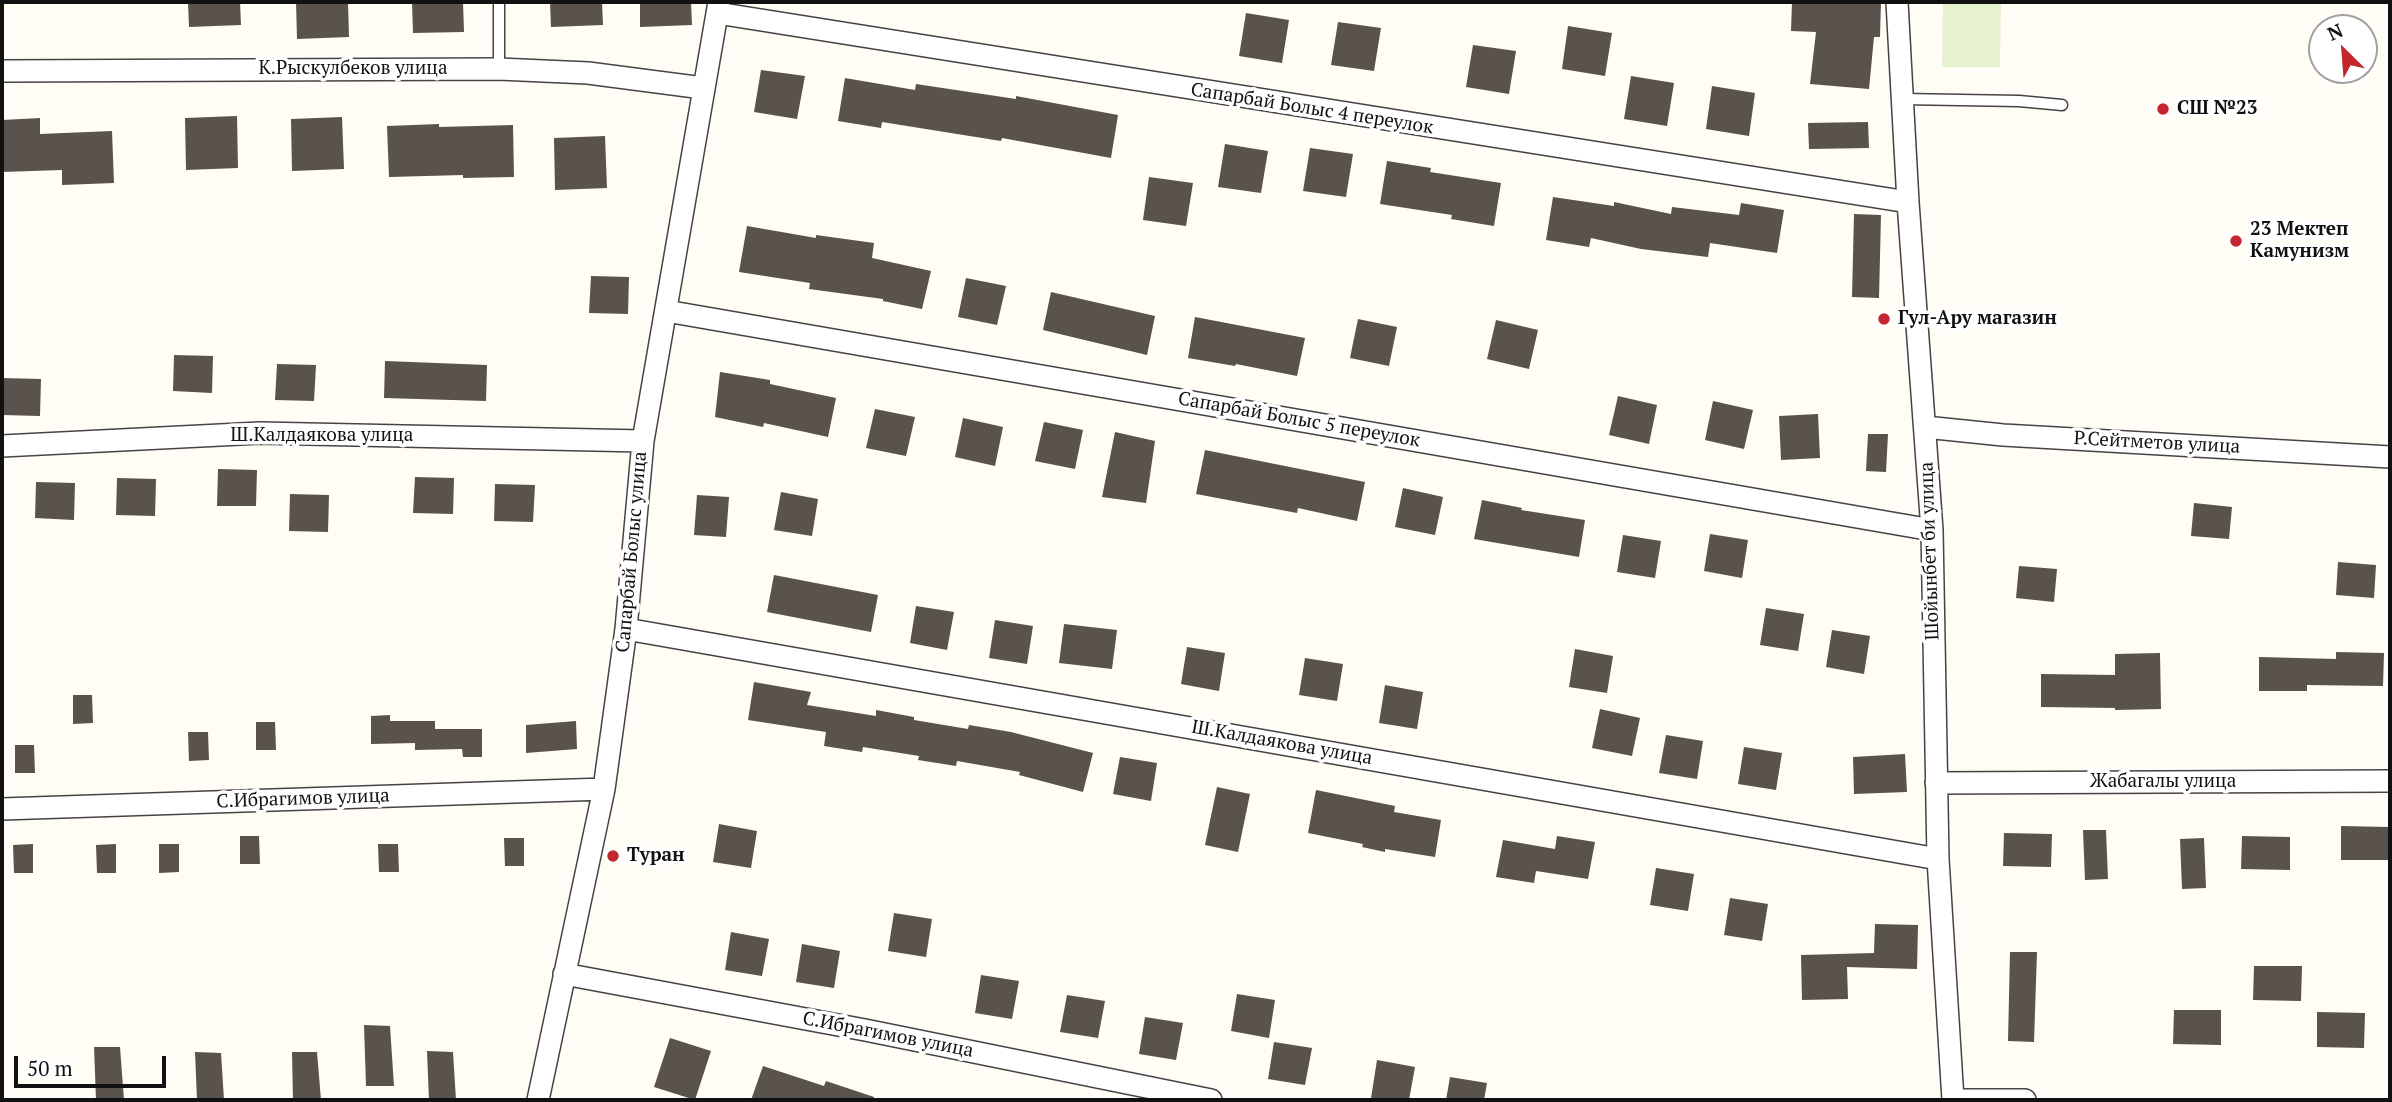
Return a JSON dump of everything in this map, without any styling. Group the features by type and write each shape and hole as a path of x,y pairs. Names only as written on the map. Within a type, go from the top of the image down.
{"street":[{"name":"Шойынбет би улица","path":"1897,2 1908,202 1932,530 1938,859 1953,1100"},
{"name":"Сапарбай Болыс улица","path":"538,1100 604,789 626,629 643,441 718,7"},
{"name":"Сапарбай Болыс 4 переулок","path":"718,7 1291,106 1908,202"},
{"name":"К.Рыскулбеков улица","path":"2,71 499,69 588,73 703,88"},
{"name":"Сапарбай Болыс 5 переулок","path":"666,311 1932,530"},
{"name":"Р.Сейтметов улица","path":"1924,427 2003,435 2390,457"},
{"name":"Ш.Калдаякова улица","path":"2,446 260,433 643,441"},
{"name":"Ш.Калдаякова улица","path":"626,629 1938,859"},
{"name":"Жабагалы улица","path":"1937,783 2390,781"},
{"name":"С.Ибрагимов улица","path":"2,809 604,789"},
{"name":"С.Ибрагимов улица","path":"564,974 865,1030 1211,1100"},
{"path":"1953,1100 2025,1100"}],"lane":[{"path":"499,2 499,69"},
{"path":"1902,99 2019,101 2062,105"}],"green space":[{"path":"1943,2 2001,2 2000,67 1942,67"}],"building":[{"path":"188,2 240,2 241,25 189,27"},
{"path":"296,2 348,2 349,37 297,39"},
{"path":"412,2 463,2 464,32 413,33"},
{"path":"550,2 602,2 603,25 551,27"},
{"path":"640,2 691,2 692,25 640,27"},
{"path":"1792,2 1881,2 1880,37 1874,37 1869,89 1810,84 1816,32 1791,31"},
{"path":"1246,13 1289,20 1282,63 1239,56"},
{"path":"1338,22 1381,28 1374,71 1331,65"},
{"path":"1568,26 1612,33 1605,76 1562,69"},
{"path":"1473,45 1516,51 1509,94 1466,87"},
{"path":"761,70 805,76 797,119 754,112"},
{"path":"1631,76 1674,83 1667,126 1624,119"},
{"path":"845,78 915,90 916,84 1016,99 1016,96 1118,115 1111,158 1002,138 1001,141 882,122 881,128 838,121"},
{"path":"1712,86 1755,93 1749,136 1706,129"},
{"path":"237,116 238,168 186,170 185,118"},
{"path":"342,117 344,169 292,171 291,119"},
{"path":"40,118 40,134 112,131 114,183 62,185 62,170 2,172 2,120"},
{"path":"1868,122 1869,148 1809,149 1808,123"},
{"path":"439,124 439,127 513,125 514,177 389,177 387,126"},
{"path":"605,136 607,188 555,190 554,138"},
{"path":"1225,144 1268,151 1261,193 1218,187"},
{"path":"1310,148 1353,154 1346,197 1303,191"},
{"path":"1387,161 1431,168 1430,172 1501,183 1494,226 1451,219 1452,215 1380,204"},
{"path":"1149,177 1193,183 1186,226 1143,220"},
{"path":"1553,197 1614,206 1614,202 1671,214 1672,207 1739,215 1741,203 1784,210 1777,253 1710,243 1708,257 1641,249 1591,238 1589,247 1546,240"},
{"path":"1854,214 1881,215 1879,298 1852,297"},
{"path":"747,226 816,238 816,235 874,243 872,258 931,271 922,309 883,299 809,289 810,283 739,272"},
{"path":"591,276 629,277 628,314 589,313"},
{"path":"966,278 1006,286 997,325 958,317"},
{"path":"1051,292 1155,316 1147,355 1043,330"},
{"path":"1195,317 1305,338 1297,376 1188,358"},
{"path":"1358,319 1397,327 1389,366 1350,358"},
{"path":"1496,320 1538,330 1529,369 1487,359"},
{"path":"174,355 213,356 212,393 173,391"},
{"path":"385,361 487,365 486,401 384,398"},
{"path":"277,364 316,365 314,401 275,400"},
{"path":"720,372 770,380 770,384 836,398 828,437 764,423 763,427 715,417"},
{"path":"2,378 41,379 40,416 2,415"},
{"path":"1618,396 1657,405 1649,444 1609,435"},
{"path":"1713,401 1753,410 1744,449 1705,440"},
{"path":"875,409 915,417 906,456 866,448"},
{"path":"1818,414 1820,458 1781,460 1779,416"},
{"path":"963,418 1003,427 995,466 955,457"},
{"path":"1044,422 1083,430 1075,469 1035,461"},
{"path":"1115,432 1155,441 1146,503 1102,497"},
{"path":"1868,434 1888,434 1886,472 1866,471"},
{"path":"1205,450 1365,482 1357,521 1298,508 1297,513 1196,494"},
{"path":"218,469 257,470 256,506 217,506"},
{"path":"415,477 454,478 453,514 413,513"},
{"path":"117,478 156,479 155,516 116,515"},
{"path":"36,482 75,483 74,520 35,518"},
{"path":"495,484 535,485 533,522 494,521"},
{"path":"1403,488 1443,497 1435,535 1395,527"},
{"path":"781,492 818,499 812,536 774,530"},
{"path":"290,494 329,495 328,532 289,531"},
{"path":"697,495 729,497 726,537 694,535"},
{"path":"1482,500 1522,508 1521,510 1585,520 1579,557 1474,539"},
{"path":"2194,503 2232,507 2229,539 2191,536"},
{"path":"1710,534 1748,540 1742,578 1704,571"},
{"path":"1623,535 1661,541 1655,578 1617,572"},
{"path":"2338,562 2376,565 2374,598 2336,595"},
{"path":"2019,566 2057,569 2054,602 2016,598"},
{"path":"774,575 878,595 871,632 767,612"},
{"path":"916,606 954,612 947,650 910,643"},
{"path":"1766,608 1804,614 1798,651 1760,645"},
{"path":"995,620 1033,626 1027,664 989,658"},
{"path":"1064,624 1117,630 1112,669 1059,663"},
{"path":"1832,630 1870,636 1864,674 1826,667"},
{"path":"1187,647 1225,653 1219,691 1181,684"},
{"path":"1575,649 1613,656 1607,693 1569,687"},
{"path":"2336,652 2384,653 2383,686 2307,685 2307,691 2259,691 2259,657 2336,659"},
{"path":"2160,653 2161,709 2041,707 2041,674 2115,675 2115,654"},
{"path":"1305,658 1343,664 1337,701 1299,695"},
{"path":"754,682 811,692 807,705 876,716 876,710 914,717 914,720 968,729 969,725 1011,732 1093,753 1083,792 1019,775 1020,772 957,761 956,766 918,760 919,756 863,747 862,752 824,746 826,732 748,720"},
{"path":"1385,685 1423,692 1417,729 1379,723"},
{"path":"73,695 92,695 93,723 73,724"},
{"path":"1600,709 1640,718 1632,756 1592,748"},
{"path":"390,715 390,721 435,721 435,729 482,729 482,757 463,757 462,749 415,750 415,743 371,744 371,716"},
{"path":"576,721 577,749 526,753 526,725"},
{"path":"256,722 275,722 276,750 256,750"},
{"path":"188,732 208,732 209,760 189,761"},
{"path":"1666,735 1703,741 1697,779 1659,773"},
{"path":"15,745 34,745 35,773 15,773"},
{"path":"1744,747 1782,753 1776,790 1738,784"},
{"path":"1905,754 1907,792 1854,794 1853,757"},
{"path":"1120,757 1157,763 1151,801 1113,794"},
{"path":"1217,787 1250,794 1238,852 1205,845"},
{"path":"1316,790 1395,806 1394,812 1441,820 1435,857 1385,849 1385,852 1362,847 1363,844 1308,833"},
{"path":"719,824 757,831 751,868 713,862"},
{"path":"2341,826 2389,827 2389,860 2341,860"},
{"path":"2083,830 2106,830 2108,879 2085,880"},
{"path":"2004,833 2052,834 2051,867 2003,866"},
{"path":"240,836 259,836 260,864 240,864"},
{"path":"1557,836 1595,842 1588,879 1536,871 1534,883 1496,877 1503,840 1555,849"},
{"path":"2242,836 2290,837 2290,870 2241,869"},
{"path":"504,838 524,838 524,866 505,866"},
{"path":"2204,838 2206,888 2182,889 2180,839"},
{"path":"33,844 33,873 14,873 13,845"},
{"path":"116,844 116,873 97,873 96,845"},
{"path":"159,844 179,844 179,872 159,873"},
{"path":"378,844 398,844 399,872 379,872"},
{"path":"1656,868 1694,874 1688,911 1650,905"},
{"path":"1730,898 1768,904 1762,941 1724,935"},
{"path":"894,913 932,919 926,957 888,951"},
{"path":"1875,924 1918,925 1917,969 1847,967 1848,999 1802,1000 1801,955 1874,953"},
{"path":"731,932 769,939 762,976 725,970"},
{"path":"802,944 840,951 834,988 796,982"},
{"path":"2010,952 2037,952 2034,1042 2008,1041"},
{"path":"2254,966 2302,966 2301,1001 2253,1000"},
{"path":"981,975 1019,981 1012,1019 975,1013"},
{"path":"1237,994 1275,1000 1269,1038 1231,1031"},
{"path":"1067,995 1105,1001 1098,1038 1060,1032"},
{"path":"2174,1010 2221,1010 2221,1045 2173,1044"},
{"path":"2317,1012 2365,1013 2364,1048 2317,1047"},
{"path":"1145,1017 1183,1023 1176,1060 1139,1054"},
{"path":"364,1025 390,1026 394,1086 366,1086"},
{"path":"670,1038 711,1051 695,1100 654,1087"},
{"path":"1274,1042 1312,1048 1305,1085 1268,1079"},
{"path":"94,1047 120,1047 124,1100 96,1100"},
{"path":"427,1051 453,1052 456,1100 429,1100"},
{"path":"195,1052 221,1053 224,1100 197,1100"},
{"path":"292,1052 317,1052 321,1100 293,1100"},
{"path":"1377,1060 1415,1067 1409,1100 1371,1098"},
{"path":"763,1066 824,1086 826,1081 874,1097 874,1100 751,1100"},
{"path":"1450,1077 1487,1083 1484,1100 1446,1100"}],"place":[{"name":"СШ №23","path":"2163,109"},
{"name":"23 Мектеп Камунизм","path":"2236,241"},
{"name":"Гул-Ару магазин","path":"1884,319"},
{"name":"Туран","path":"613,856"}]}
